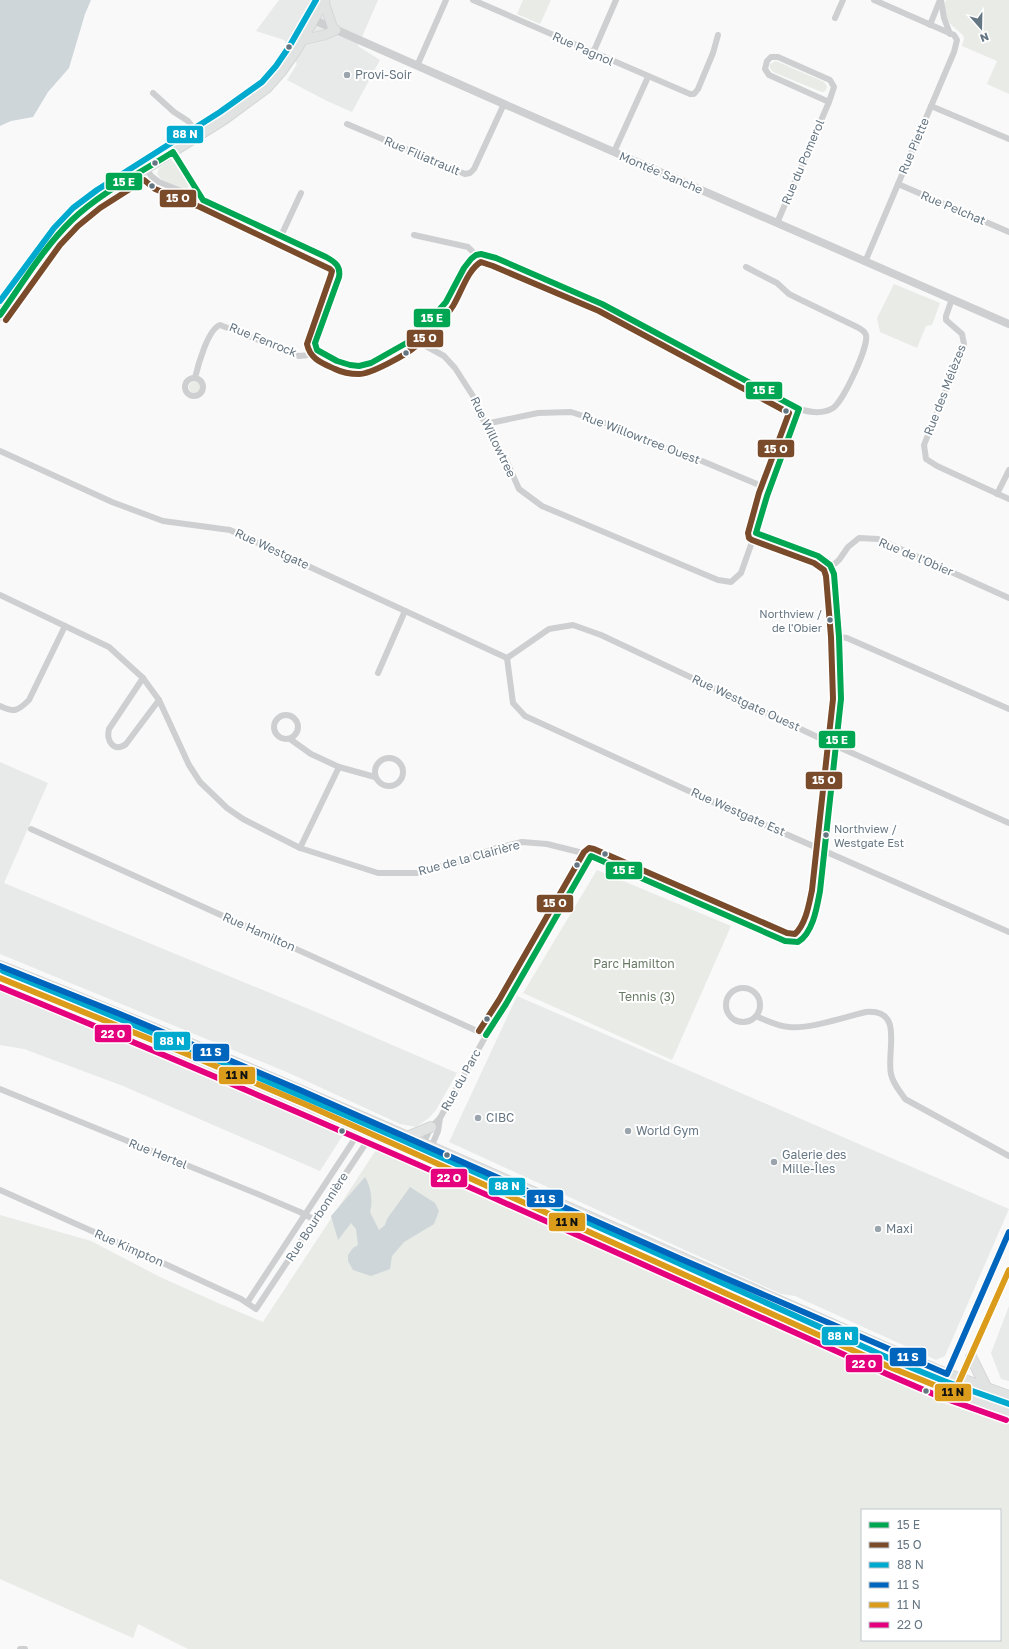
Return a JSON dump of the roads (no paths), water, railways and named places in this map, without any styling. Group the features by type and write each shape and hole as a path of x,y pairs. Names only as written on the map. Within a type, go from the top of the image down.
{"main road":[{"path":"0,315 54,240 72,220 95,201 233,114 267,88 282,71 314,20 324,1"},
{"path":"302,40 324,35 335,30 324,1"},
{"path":"0,966 213,1053 376,1123 686,1261 947,1374 1009,1396"},
{"path":"0,978 205,1062 371,1134 941,1388 1009,1412"},
{"path":"407,1137 431,1127"},
{"path":"971,1357 987,1389"}],"street":[{"path":"417,66 446,0"},
{"name":"Rue Pagnol","path":"473,0 687,94 694,94 706,71 718,35"},
{"path":"593,53 616,0"},
{"path":"835,18 843,0"},
{"path":"874,0 950,34"},
{"name":"Rue Piette","path":"930,25 941,0"},
{"name":"Rue Piette","path":"865,262 957,44 956,37 950,34 944,18 941,0"},
{"name":"Montée Sanche","path":"314,20 1009,324"},
{"name":"Rue du Pomerol","path":"777,223 829,102 834,87 830,80 778,56 771,57 766,61 765,69 769,75 829,102"},
{"path":"614,152 648,77"},
{"path":"153,93 174,112 188,121 200,135"},
{"name":"Rue Filiatrault","path":"348,124 465,174 470,173 474,169 504,104"},
{"path":"931,106 1009,139"},
{"path":"173,152 203,200"},
{"path":"146,169 157,181 203,200 332,260 340,271 338,281 315,343 317,350 336,361 350,365 359,366 371,363 413,339 442,307 464,268 476,255"},
{"name":"Rue Pelchat","path":"898,184 1009,232"},
{"path":"281,236 301,193"},
{"path":"414,235 468,247 476,255 496,258 602,304 798,409 823,412 833,408 839,403 860,360 866,343 866,335 860,328 803,302 789,294 776,283 746,267"},
{"name":"Rue des Mélèzes","path":"952,299 946,320 962,334 964,344 924,445 926,459 1009,500"},
{"name":"Rue Fenrock","path":"195,378 200,360 212,332 220,324 299,356 308,355 317,350"},
{"name":"Rue Willowtree","path":"413,339 444,356 452,364 473,396 485,424 506,460 519,489 542,506 718,580 731,582 740,573 756,533 769,489 798,409"},
{"name":"Rue Willowtree Ouest","path":"485,424 538,413 571,412 611,424 645,441 702,461 769,489"},
{"name":"Rue Westgate","path":"0,451 112,502 163,521 230,530 507,658"},
{"path":"997,494 1009,470"},
{"path":"756,533 814,554 826,561 832,567 839,637 842,691 825,850"},
{"name":"Rue de l'Obier","path":"832,567 837,563 848,547 859,538 878,539 1009,598"},
{"name":"Rue de la Clairière","path":"0,595 109,647 144,678 159,700 189,765 200,782 227,808 243,819 300,848 378,873 417,873 464,860 492,849 522,842 561,847 591,856 785,941 795,943 804,938 815,909 820,891 825,850"},
{"path":"378,672 405,611"},
{"path":"0,706 12,710 20,709 29,700 65,626"},
{"name":"Rue Westgate Ouest","path":"507,658 549,629 573,626 601,635 836,745 1009,823"},
{"path":"839,637 847,638 1009,709"},
{"name":"Rue Westgate Est","path":"507,658 513,703 525,716 715,803 1009,932"},
{"path":"144,678 109,729 107,736 110,743 116,747 122,747 126,744 159,700"},
{"path":"290,739 296,734 297,723 293,717 282,715 274,722 274,733 280,738 290,739 311,754 339,767 375,777 382,785 393,786 402,778 402,767 395,759 384,758 376,766 375,777"},
{"path":"300,848 339,767"},
{"name":"Rue Hamilton","path":"31,829 486,1035"},
{"name":"Rue du Parc","path":"422,1157 427,1146 431,1127 440,1118 486,1035 506,1004 591,856"},
{"path":"744,988 755,993 760,1002 760,1009 756,1016 746,1022 740,1022 731,1018 725,1007 730,992 735,989 744,988"},
{"path":"756,1016 775,1024 789,1027 804,1026 866,1012 876,1011 883,1014 889,1020 891,1030 891,1076 905,1099 1008,1157"},
{"name":"Rue Hertel","path":"0,1090 305,1214 315,1220"},
{"name":"Rue Bourbonnière","path":"247,1303 352,1143 364,1118"},
{"name":"Rue du Parc","path":"427,1146 438,1132 440,1118"},
{"name":"Rue Bourbonnière","path":"256,1309 371,1134 376,1123"},
{"name":"Rue Kimpton","path":"0,1190 150,1257 247,1303 256,1309"},
{"path":"941,1388 1009,1232"},
{"path":"954,1393 1009,1270"},
{"path":"20,1649 25,1649"}],"place":[{"name":"Provi-Soir","path":"347,75"},
{"name":"Northview / de l'Obier","path":"830,620"},
{"name":"Northview / Westgate Est","path":"826,835"},
{"name":"CIBC","path":"478,1118"},
{"name":"World Gym","path":"628,1131"},
{"name":"Galerie des Mille-Îles","path":"774,1162"},
{"name":"Maxi","path":"878,1229"}],"park label":[{"name":"Parc Hamilton","path":"634,964"},
{"name":"Tennis (3)","path":"647,997"}]}
